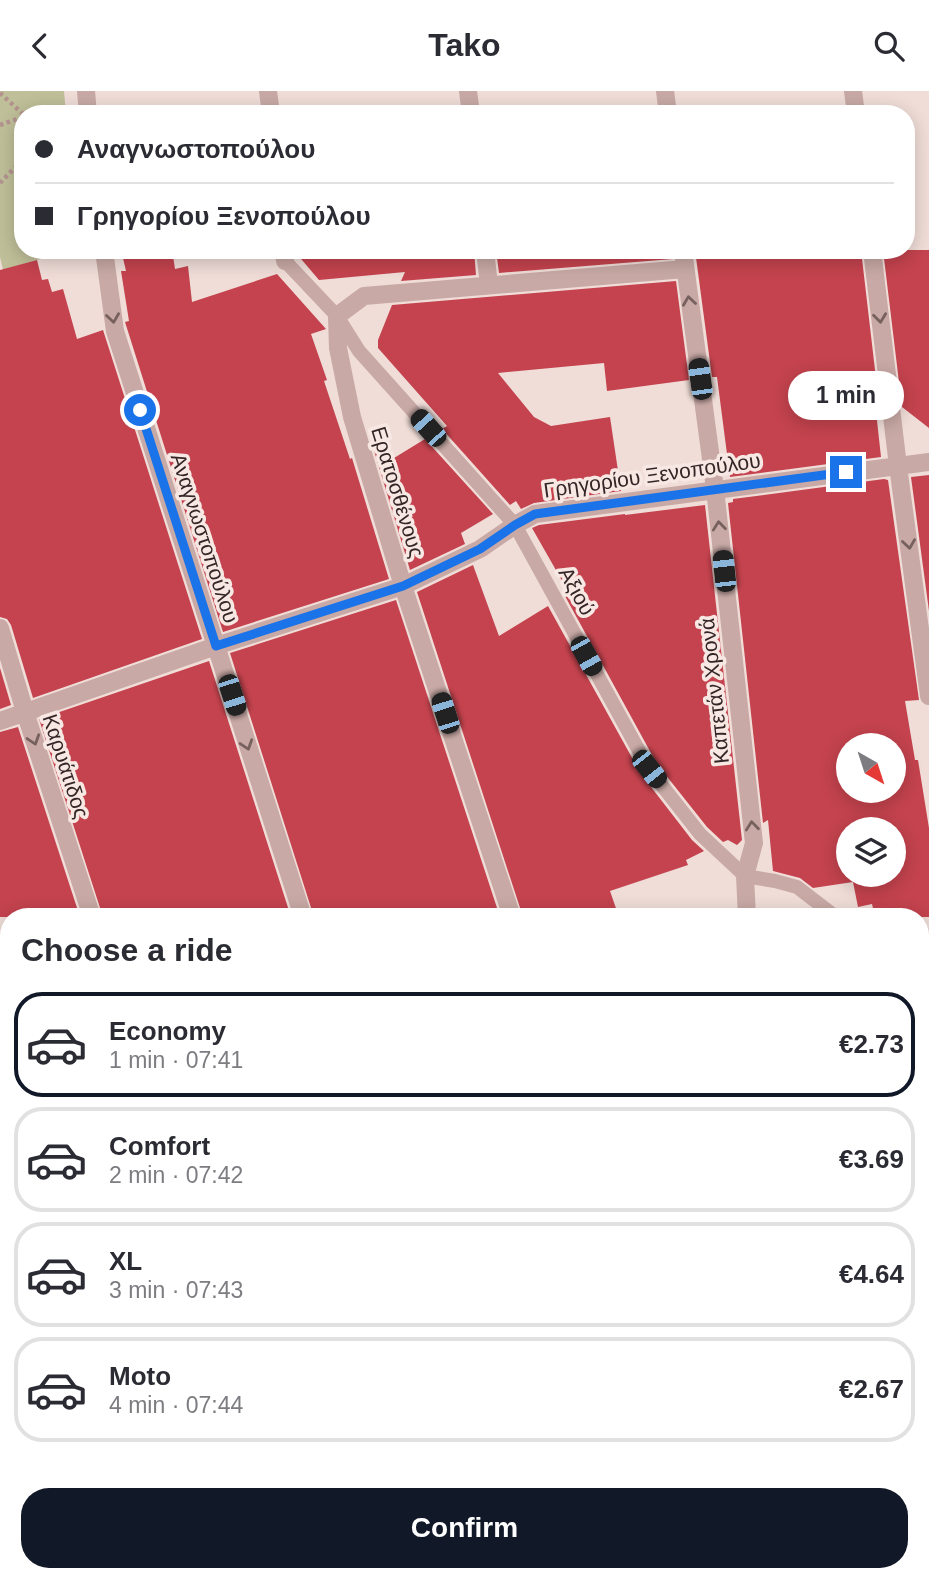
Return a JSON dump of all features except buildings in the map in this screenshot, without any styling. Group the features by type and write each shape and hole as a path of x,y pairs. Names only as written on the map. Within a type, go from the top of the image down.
{"street":[{"name":"Αναγνωστοπούλου","path":"105,259 115,331 300,908"},
{"path":"486,259 489,285"},
{"name":"Καπετάν Χρονά","path":"684,259 715,489 754,843 745,876 747,908"},
{"path":"873,259 929,696"},
{"path":"337,316 364,296 685,269"},
{"name":"Ερατοσθένους","path":"337,316 338,348 352,417 403,586 509,908"},
{"name":"Γρηγορίου Ξενοπούλου","path":"0,721 216,646 403,586 480,549 535,514 929,462"},
{"name":"Καρυάτιδος","path":"0,628 89,908"}],"lane":[{"name":"Αξιού","path":"288,259 337,316 359,351 515,525 649,769 700,834 745,876"},
{"path":"745,876 797,887 824,908"}],"path":[{"path":"0,93 14,106"},
{"path":"0,183 14,168"}],"green space":[{"path":"0,91 64,91 65,105 14,105 14,259 40,259 3,270 0,257"}],"route":[{"path":"140,410 216,646 403,586 480,549 535,514 846,472"}]}
